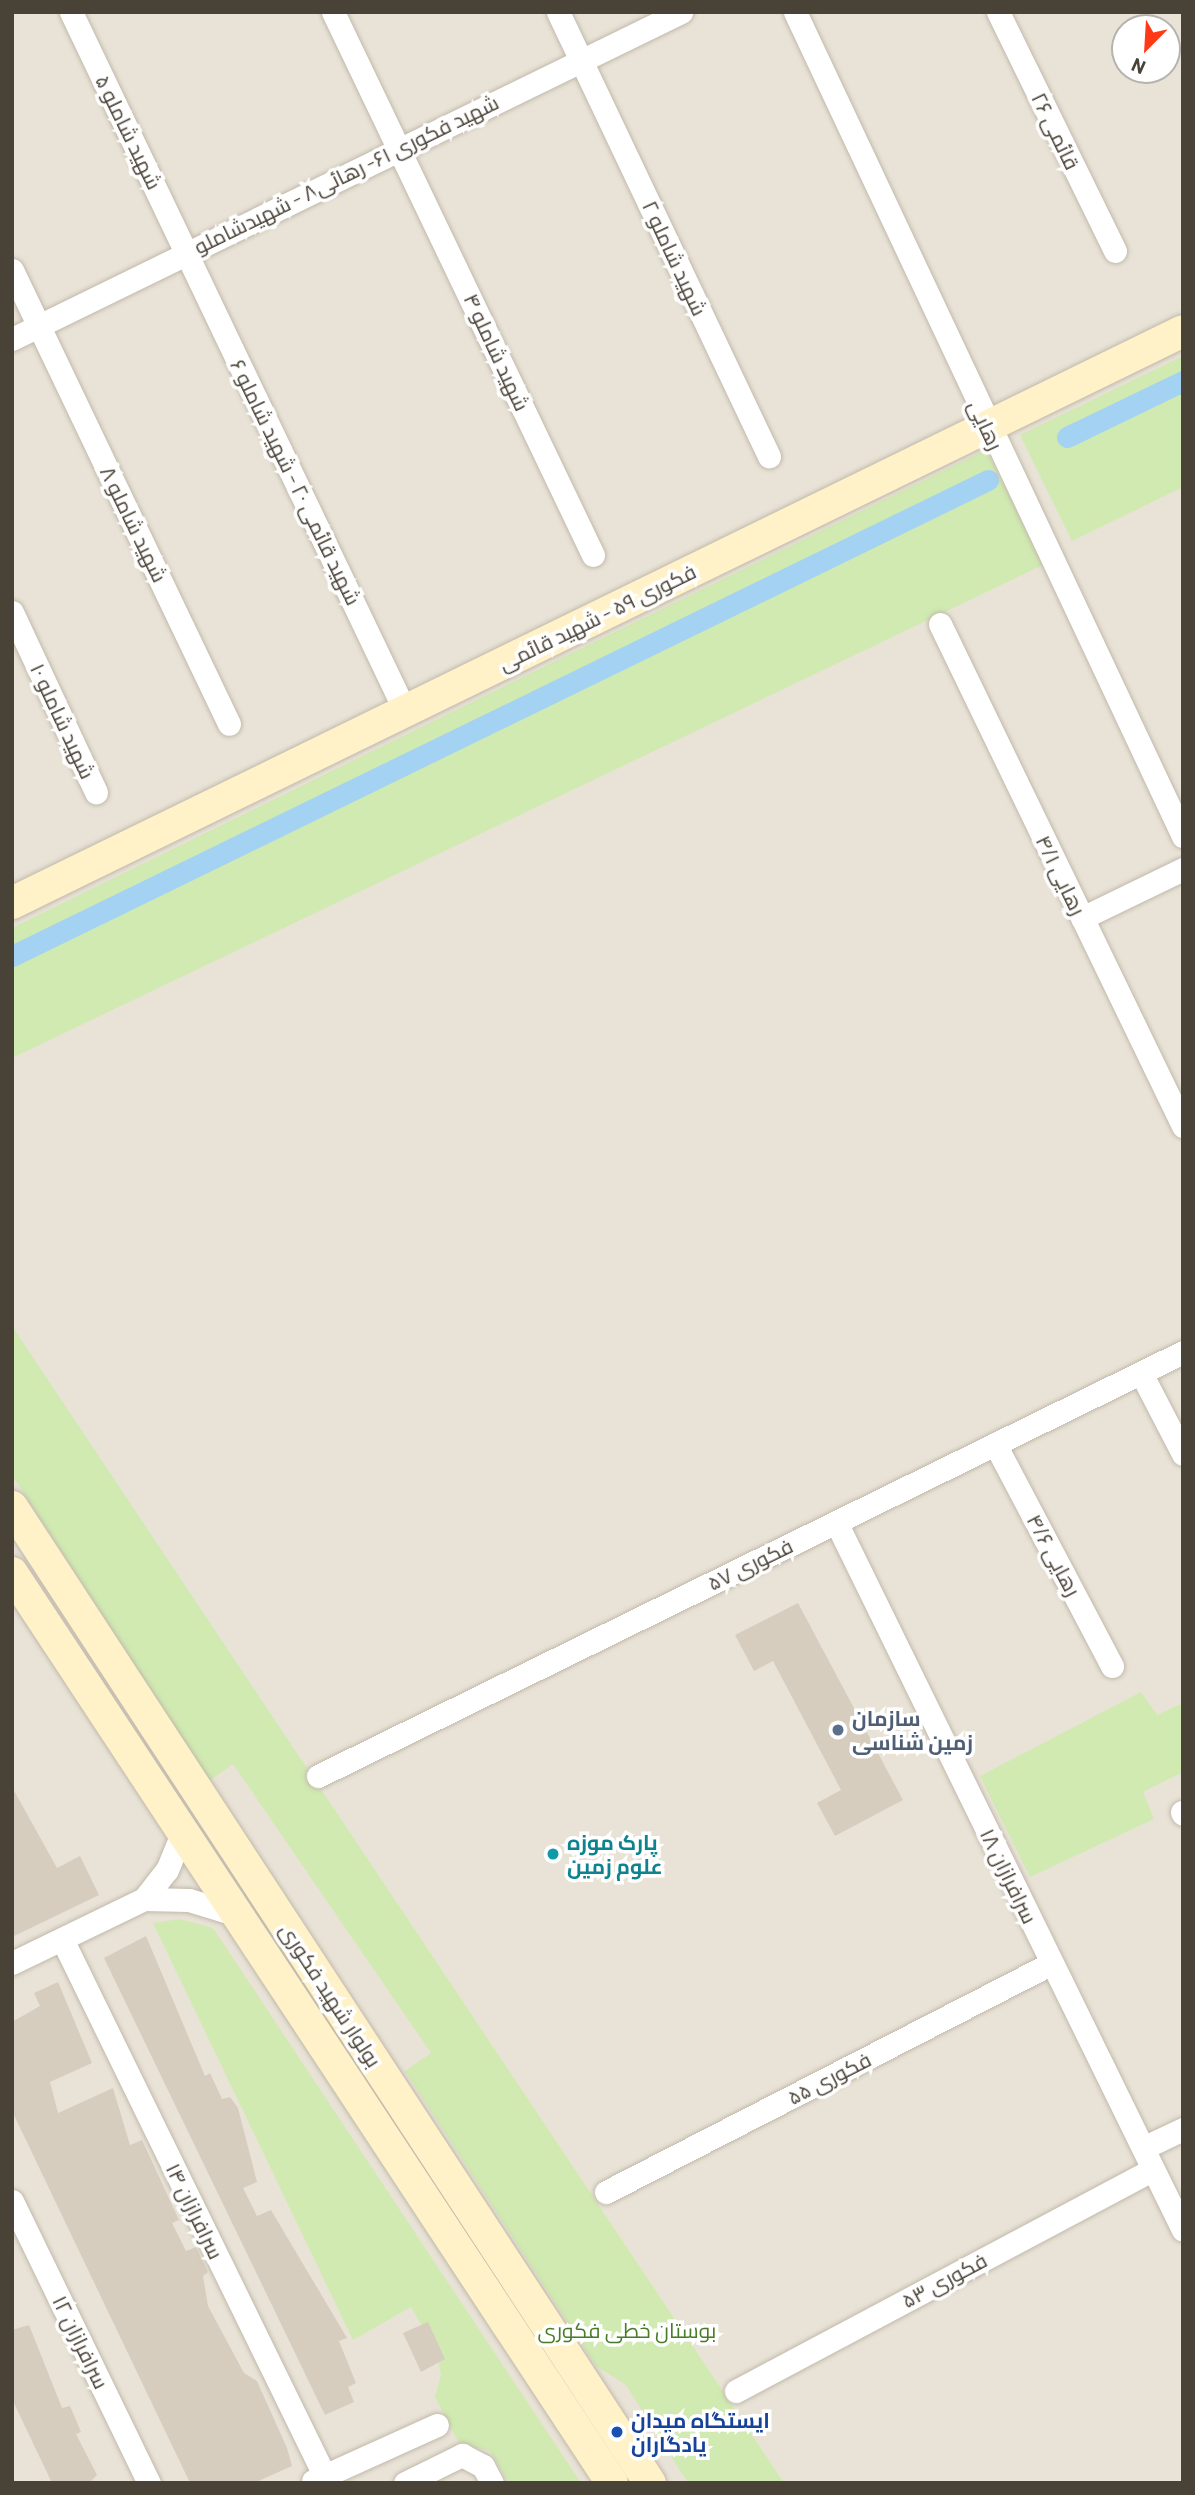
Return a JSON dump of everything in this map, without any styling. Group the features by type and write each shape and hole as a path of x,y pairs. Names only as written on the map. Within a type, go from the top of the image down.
{"main road":[{"name":"فکوری ۵۹ - شهید قائمی","path":"12,904 1183,331"},
{"name":"بولوار شهید فکوری","path":"12,1507 650,2483"},
{"name":"بولوار شهید فکوری","path":"12,1573 612,2483"}],"street":[{"name":"شهید شاملو ۵","path":"71,12 186,252"},
{"name":"شهید شاملو ۴","path":"334,12 593,555"},
{"name":"شهید شاملو ۲","path":"558,12 769,456"},
{"name":"شهید فکوری ۶۱- رهائی۸ - شهیدشاملو","path":"12,339 681,12"},
{"name":"رهایی","path":"795,12 987,427 1183,836"},
{"name":"قائمی ۲۶","path":"998,12 1115,251"},
{"name":"شهید قائمی ۲۰ - شهید شاملو ۶","path":"186,252 405,711"},
{"name":"شهید شاملو ۸","path":"12,270 229,724"},
{"name":"شهید شاملو ۱۰","path":"12,612 96,792"},
{"name":"رهایی ۴/۱","path":"940,624 1183,1126"},
{"path":"1082,918 1183,869"},
{"name":"فکوری ۵۷","path":"318,1776 1183,1352"},
{"path":"1141,1373 1183,1454"},
{"name":"رهایی ۴/۶","path":"995,1444 1112,1666"},
{"name":"سرافرازان ۱۸","path":"836,1522 1183,2230"},
{"path":"12,1962 144,1899 167,1870 183,1832"},
{"path":"144,1899 190,1900 238,1915"},
{"name":"سرافرازان ۱۴","path":"62,1938 321,2480"},
{"name":"فکوری ۵۵","path":"606,2192 1052,1963"},
{"name":"فکوری ۵۳","path":"736,2391 1148,2159 1183,2129"},
{"name":"سرافرازان ۱۲","path":"12,2201 149,2483"},
{"path":"321,2480 437,2425"},
{"path":"405,2483 462,2455 488,2474"}],"shaded area":[{"path":"12,12 1183,12 1183,2483 12,2483"}],"green space":[{"path":"1183,356 1183,487 1072,541 1020,435"},
{"path":"986,450 1045,564 12,1058 12,928"},
{"name":"بوستان خطی فکوری","path":"12,1326 784,2483 688,2483 625,2384 596,2366 405,2071 431,2053 233,1764 209,1781 12,1475"},
{"path":"1141,1692 1157,1715 1183,1703 1183,1772 1143,1792 1154,1819 1030,1877 980,1776"},
{"path":"180,1919 213,1928 581,2483 509,2483 490,2451 459,2443 435,2397 441,2375 436,2351 411,2307 353,2340 153,1923"}],"building":[{"name":"سازمان زمین شناسی","path":"798,1603 903,1800 835,1836 817,1803 841,1790 773,1661 754,1671 735,1635"},
{"path":"12,1787 57,1868 80,1856 99,1895 12,1937"},
{"path":"146,1936 205,2076 210,2073 222,2099 230,2097 238,2108 257,2182 243,2188 257,2216 271,2210 347,2338 339,2341 356,2383 348,2387 354,2402 325,2415 104,1958"},
{"path":"58,1982 92,2063 50,2082 58,2113 113,2088 130,2145 142,2140 179,2220 172,2223 186,2251 196,2247 208,2272 203,2276 208,2306 244,2373 257,2381 287,2448 292,2466 254,2483 190,2483 12,2111 12,2022 40,2006 34,1993"},
{"path":"428,2322 445,2359 421,2372 403,2333"},
{"path":"29,2325 62,2408 70,2406 81,2432 76,2434 97,2475 89,2483 52,2483 12,2399 12,2330"}],"waterway":[{"path":"1067,437 1183,381"},
{"path":"12,956 988,480"}],"place":[{"name":"سازمان زمین شناسی","path":"838,1730"},
{"name":"پارک موزه علوم زمین","path":"553,1854"},
{"name":"ایستگاه میدان یادگاران","path":"617,2432"}]}
